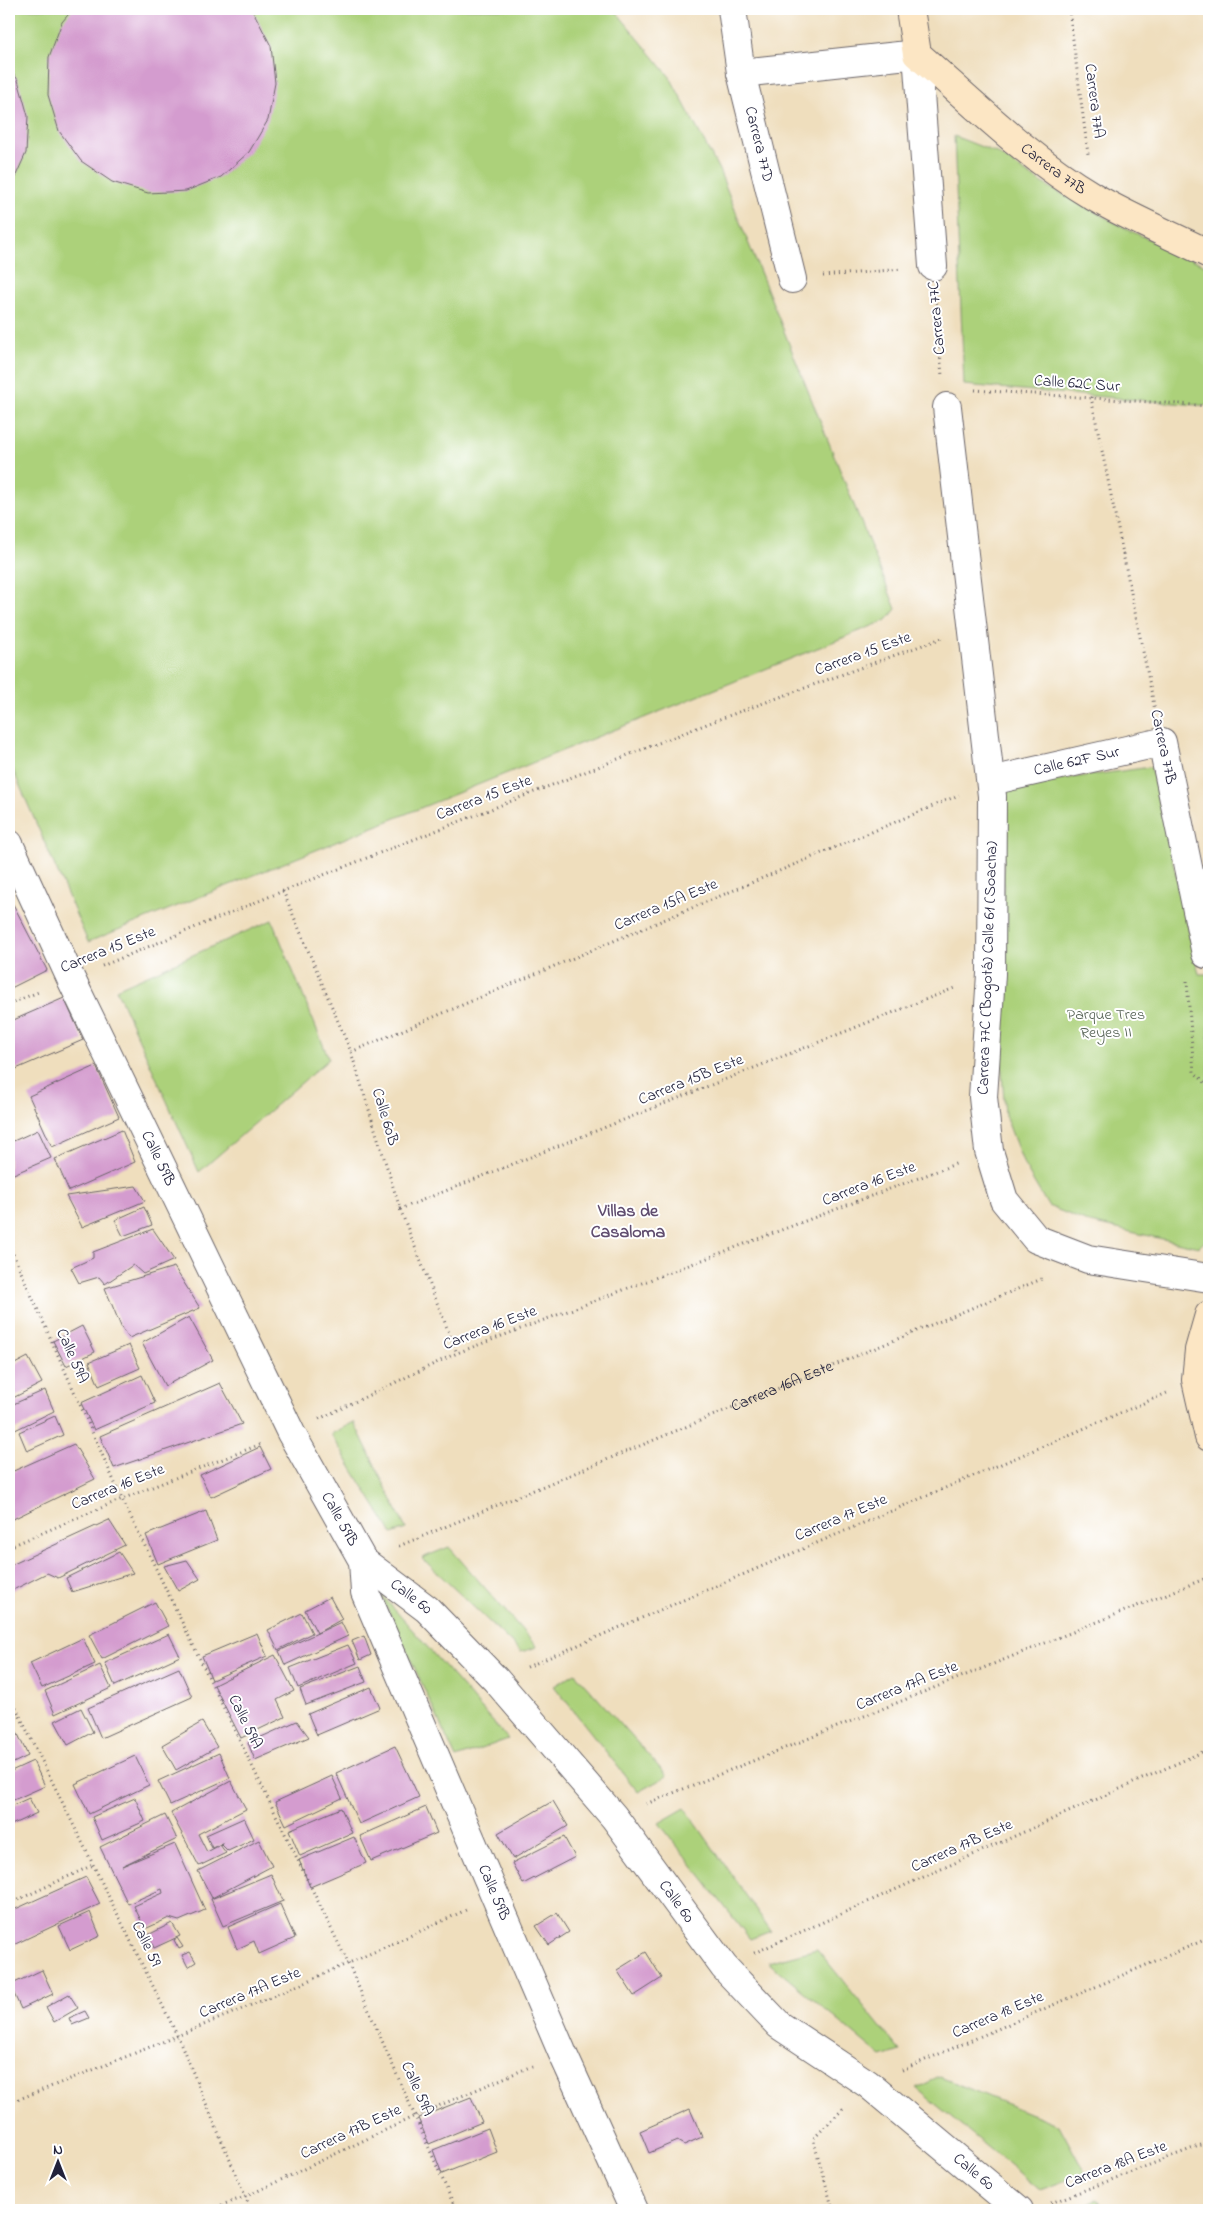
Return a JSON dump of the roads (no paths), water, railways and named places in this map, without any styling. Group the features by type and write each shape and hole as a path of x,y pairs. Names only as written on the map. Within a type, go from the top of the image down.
{"street":[{"name":"Carrera 77D","path":"732,9 741,73 792,278"},
{"name":"Carrera 77C","path":"910,9 917,54 933,266"},
{"path":"741,73 917,54"},
{"name":"Carrera 77B","path":"917,54 1046,165 1093,196 1209,254"},
{"name":"Carrera 77C (Bogotá) Calle 61 (Soacha)","path":"945,399 991,781 991,974 983,1097 990,1151 1004,1200 1036,1240 1088,1259 1209,1278"},
{"name":"Carrera 77B","path":"1162,742 1208,954"},
{"name":"Calle 62F Sur","path":"991,781 1162,742"},
{"name":"Calle 59B","path":"9,844 71,978 291,1433 363,1561 365,1592 562,2052 634,2210"},
{"path":"1209,1316 1198,1350 1196,1380 1209,1436"},
{"name":"Calle 60","path":"363,1561 427,1609 496,1680 614,1818 724,1967 779,2025 868,2084 1019,2210"}],"district":[{"name":"Villas de Casaloma","path":"628,1222"}],"park label":[{"name":"Parque Tres Reyes II","path":"1106,1024"}]}
